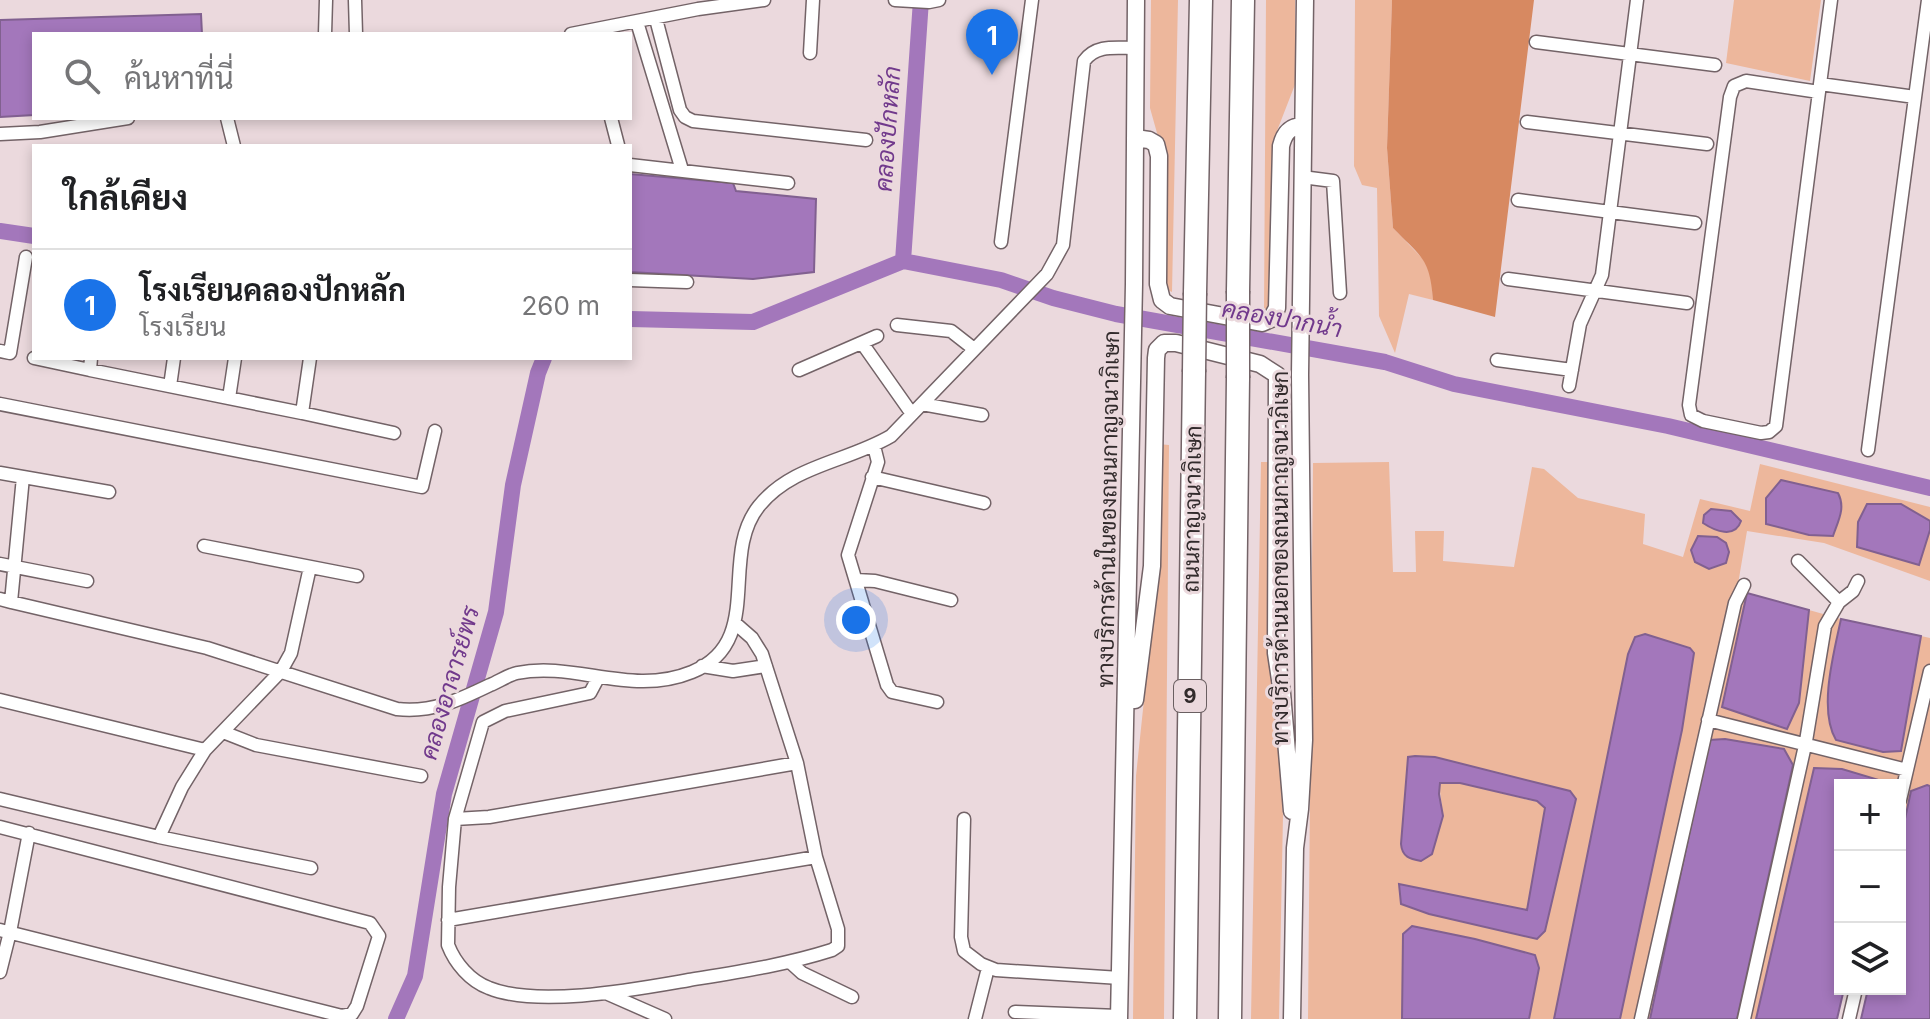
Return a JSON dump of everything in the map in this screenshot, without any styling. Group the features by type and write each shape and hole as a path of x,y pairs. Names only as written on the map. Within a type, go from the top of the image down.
{"highway":[{"name":"ถนนกาญจนาภิเษก","path":"1185,1019 1201,0"},
{"name":"ถนนกาญจนาภิเษก","path":"1230,1019 1243,0"}],"main road":[{"name":"ทางบริการด้านในของถนนกาญจนาภิเษก","path":"1118,1018 1126,761 1136,0"},
{"name":"ทางบริการด้านนอกของถนนกาญจนาภิเษก","path":"1292,1019 1295,848 1304,740 1300,375 1305,0"},
{"path":"1135,138 1156,144 1159,156 1158,284 1162,300 1170,306 1262,323 1271,319 1277,308 1281,146 1289,130 1303,126"},
{"path":"1126,761 1152,566 1156,358 1157,350 1164,343 1176,343 1260,364 1277,375 1276,653 1295,848"},
{"path":"1276,653 1286,667 1295,666 1303,652"}],"street":[{"path":"325,32 326,0"},
{"path":"355,0 356,32"},
{"path":"598,31 698,9 764,0"},
{"path":"810,53 813,0"},
{"path":"895,0 934,1"},
{"path":"1001,242 1032,0"},
{"path":"1569,386 1580,324 1602,275 1637,0"},
{"path":"1831,0 1820,88 1776,426 1769,432 1761,433 1703,421 1691,415 1689,405 1730,97 1734,86 1746,81 1820,88 1915,97"},
{"path":"1868,450 1928,0"},
{"path":"656,19 680,110 685,117 693,121 866,140"},
{"path":"637,22 682,170"},
{"path":"1536,42 1715,65"},
{"path":"23,477 15,566 5,600 207,648 397,709 415,711 444,706 516,673 570,674 624,682 661,680 693,671 729,640 736,624 738,561 746,529 757,508 780,484 802,472 874,446 891,436 1047,274 1063,245 1084,61 1093,51 1100,49 1135,48"},
{"path":"0,134 40,132 115,120"},
{"path":"228,120 234,144"},
{"path":"612,120 618,144"},
{"path":"1527,122 1707,144"},
{"path":"632,165 788,183"},
{"path":"1302,177 1333,181 1340,293"},
{"path":"1518,200 1695,223"},
{"path":"26,257 5,352 32,358"},
{"path":"1508,279 1687,303"},
{"path":"632,280 687,282"},
{"path":"897,325 951,331 974,349"},
{"path":"799,370 877,336"},
{"path":"862,343 912,414"},
{"path":"53,360 90,364 170,386 394,433"},
{"path":"170,386 174,360"},
{"path":"229,398 235,360"},
{"path":"302,413 310,360"},
{"path":"1497,360 1572,370"},
{"path":"0,404 422,487 435,431"},
{"path":"922,404 982,415"},
{"path":"874,446 878,462 848,555 887,685 892,692 937,702"},
{"path":"0,473 109,492"},
{"path":"872,477 984,503"},
{"path":"204,546 357,576"},
{"path":"1798,561 1839,602"},
{"path":"0,564 87,581"},
{"path":"159,837 205,750 281,671 291,653 310,567"},
{"path":"856,580 875,581 951,600"},
{"path":"1744,1019 1805,744 1825,626 1839,602 1853,591 1858,581"},
{"path":"1641,1019 1735,603 1744,585"},
{"path":"598,678 590,693 505,711 483,722 455,819 451,844 448,945 453,958 469,975 490,989 546,995 608,994 791,963 832,950 840,940 816,857 797,763 766,666 752,638 736,624"},
{"path":"702,666 733,671 766,666"},
{"path":"1905,779 1930,671"},
{"path":"0,700 205,750"},
{"path":"1708,720 1907,770"},
{"path":"223,732 256,745 421,776"},
{"path":"455,819 489,817 797,763"},
{"path":"0,799 159,837 311,868"},
{"path":"964,819 961,937 964,951 988,968 1031,974 1120,978"},
{"path":"0,827 370,923 379,936 357,1006 352,1014 342,1016 5,931"},
{"path":"0,972 5,931 29,833"},
{"path":"448,920 816,857"},
{"path":"791,963 802,973 852,997"},
{"path":"975,1019 988,968"},
{"path":"608,994 665,1019"},
{"path":"1849,1019 1855,995"},
{"path":"1015,1012 1118,1018"}],"shaded area":[{"path":"1151,0 1178,0 1172,292 1162,287 1164,158 1150,108"},
{"path":"1266,0 1295,0 1296,82 1275,136 1272,302 1269,311 1264,312"},
{"path":"1355,0 1392,0 1387,148 1393,228 1431,272 1433,300 1409,294 1395,353 1379,316 1377,188 1362,185 1354,166"},
{"path":"1392,0 1534,0 1495,317 1433,300 1426,266 1393,228 1387,148"},
{"path":"1734,0 1821,0 1810,81 1726,63"},
{"path":"201,14 202,32 32,32 32,115 0,117 0,20"},
{"path":"632,174 733,183 736,191 816,199 814,272 753,279 632,272"},
{"path":"1158,444 1169,445 1164,1019 1133,1019 1136,776 1154,605"},
{"path":"1261,462 1271,462 1274,692 1283,815 1279,1019 1251,1019"},
{"path":"1389,462 1393,572 1416,572 1415,531 1444,531 1443,561 1514,567 1532,467 1544,469 1578,498 1645,514 1643,544 1683,557 1700,499 1750,511 1760,464 1930,507 1930,581 1824,543 1747,531 1737,590 1747,593 1722,707 1799,703 1809,610 1841,619 1828,691 1910,703 1921,636 1930,638 1930,786 1911,791 1906,814 1906,779 1876,779 1842,769 1834,779 1799,830 1756,1019 1737,1019 1793,765 1709,741 1650,1019 1620,1019 1682,730 1628,654 1554,1019 1529,1019 1539,969 1475,939 1412,926 1403,934 1402,1019 1308,1019 1313,463","holes":["1415,756 1435,757 1570,791 1576,799 1545,930 1537,939 1400,884 1527,910 1545,807 1537,802 1460,783 1439,783 1443,816"]},
{"path":"1781,480 1838,493 1841,509 1833,536 1809,535 1766,524 1766,498"},
{"path":"1867,504 1901,504 1930,521 1919,565 1857,547 1858,522"},
{"path":"1711,509 1731,511 1741,521 1738,527 1724,532 1703,523 1704,515"},
{"path":"1698,536 1717,537 1726,543 1729,552 1726,563 1709,569 1695,562 1691,550"},
{"path":"1747,593 1809,610 1799,703 1787,729 1722,707"},
{"path":"1841,619 1921,636 1901,751 1883,752 1836,740 1828,713 1828,697"},
{"path":"1645,634 1690,648 1694,653 1682,730 1620,1019 1554,1019 1628,654 1635,637"},
{"path":"1725,739 1784,749 1793,765 1737,1019 1650,1019 1709,740"},
{"path":"1408,757 1435,757 1570,791 1576,799 1545,931 1537,939 1429,914 1401,904 1399,884 1527,910 1545,808 1537,801 1460,783 1440,783 1443,816 1432,854 1421,861 1410,858 1403,852 1401,844"},
{"path":"1814,768 1842,769 1876,779 1834,779 1834,995 1843,995 1837,1019 1756,1019"},
{"path":"1930,786 1930,1019 1861,1019 1867,995 1906,995 1906,814 1911,791"},
{"path":"1412,926 1535,955 1539,968 1529,1019 1402,1019 1403,934"}],"waterway":[{"name":"คลองปักหลัก","path":"903,261 921,0"},
{"path":"0,231 32,236"},
{"name":"คลองปากน้ำ","path":"632,319 753,322 903,261 1001,280 1053,298 1116,314 1385,362 1454,384 1668,426 1930,488"},
{"name":"คลองอาจารย์พร","path":"396,1019 415,976 444,794 496,612 513,485 543,360"}],"place":[{"name":"โรงเรียนคลองปักหลัก","path":"992,75"}]}
